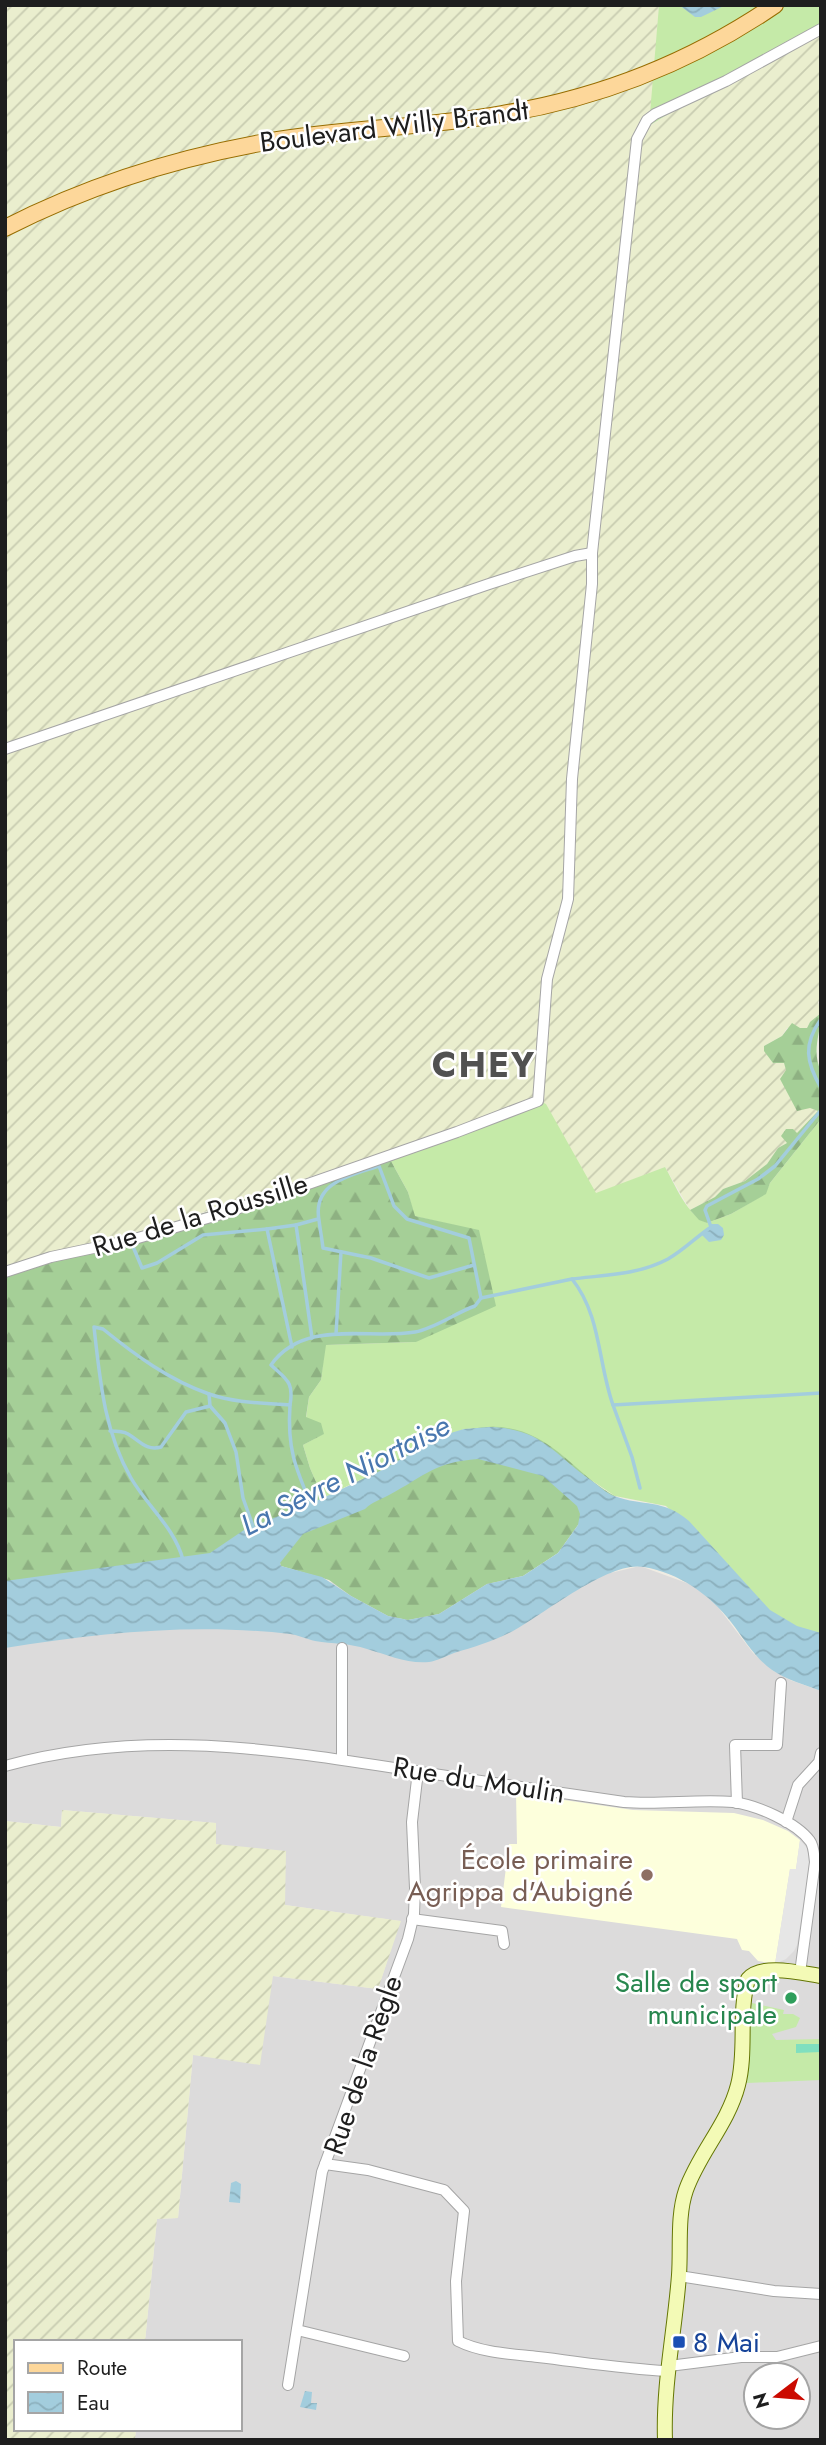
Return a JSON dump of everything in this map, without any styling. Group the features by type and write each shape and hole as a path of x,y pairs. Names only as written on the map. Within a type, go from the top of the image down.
{"main road":[{"name":"Boulevard Willy Brandt","path":"5,228 107,184 225,150 321,133 500,115 592,94 670,65 732,33 775,5"}],"street":[{"path":"5,749 489,584 592,553 634,157 640,130 655,114 726,81 821,29"},
{"name":"Rue de la Roussille","path":"5,1272 51,1257 131,1240 225,1213 538,1101 547,979 568,899 572,779 592,584 592,553"},
{"path":"342,1648 342,1758"},
{"path":"737,1803 735,1745 777,1745 781,1684"},
{"name":"Rue du Moulin","path":"5,1766 93,1750 153,1744 261,1748 650,1804 737,1803 773,1815 812,1843 815,1862 800,1973"},
{"path":"786,1822 798,1785 819,1762 821,1753"},
{"name":"Rue de la Règle","path":"418,1771 412,1822 415,1888 408,1939 325,2164 368,2171 444,2190 464,2211 456,2281 458,2341 468,2346 501,2352 628,2368 668,2369"},
{"path":"412,1919 502,1931 504,1944"},
{"path":"665,2440 668,2369 679,2276 681,2215 686,2189 730,2111 739,2084 748,1979 762,1970 821,1976"},
{"path":"288,2385 325,2164"},
{"path":"679,2276 774,2291 821,2294"},
{"path":"298,2330 404,2356"},
{"path":"668,2369 741,2357 776,2357 821,2346"}],"shaded area":[{"path":"5,5 659,5 650,126 821,34 821,999 818,1002 821,1013 807,1028 787,1028 782,1036 764,1046 784,1063 810,1108 819,1111 787,1143 778,1148 767,1164 745,1181 723,1189 715,1197 690,1210 665,1167 596,1194 472,1123 132,1236 5,1268"},
{"path":"640,1566 695,1586 718,1607 753,1653 772,1670 790,1680 821,1691 821,2440 135,2440 136,2431 242,2431 242,2340 145,2340 157,2219 178,2218 193,2055 273,1976 378,1989 400,1921 285,1905 215,1844 215,1823 62,1810 61,1827 5,1821 5,1592 606,1574"},
{"name":"École primaire Agrippa d'Aubigné","path":"516,1793 633,1810 734,1813 763,1820 788,1831 800,1840 796,1869 790,1869 775,1964 758,1961 749,1951 742,1950 737,1939 501,1907 509,1844 517,1844"},
{"path":"62,1810 216,1823 216,1844 286,1851 285,1905 401,1921 378,1989 273,1976 260,2065 193,2055 178,2218 157,2219 145,2340 14,2340 14,2431 136,2431 135,2440 5,2440 5,1821 61,1827"},
{"path":"800,1840 807,1848 810,1861 797,1945 786,1959 775,1964 790,1869 796,1869"}],"green space":[{"path":"659,5 821,5 821,34 649,126"},
{"path":"821,1013 817,1056 821,1071 821,1119 770,1183 766,1194 731,1214 707,1223 699,1220 690,1210 715,1197 723,1189 745,1181 767,1164 778,1148 787,1143 781,1136 786,1129 793,1129 797,1133 818,1111 810,1108 797,1111 780,1079 786,1070 784,1063 773,1063 764,1051 764,1046 782,1036 792,1023 800,1028 807,1028"},
{"path":"533,1098 546,1104 596,1193 665,1167 687,1206 707,1223 731,1214 765,1194 770,1183 821,1119 821,1645 799,1643 666,1506 615,1496 585,1476 562,1455 504,1428 464,1429 323,1498 303,1445 323,1434 306,1418 309,1397 321,1380 325,1345 416,1342 479,1231 414,1216 408,1192 386,1152 472,1123"},
{"path":"386,1152 408,1192 415,1216 479,1230 496,1306 416,1342 326,1345 321,1380 309,1397 306,1417 321,1423 324,1434 303,1445 323,1498 428,1444 455,1433 482,1427 510,1428 537,1438 615,1496 578,1525 558,1553 523,1576 487,1584 439,1614 408,1620 388,1616 351,1596 329,1580 281,1566 280,1563 5,1592 5,1268 132,1237"},
{"path":"752,2003 784,2010 783,2014 793,2014 800,2018 796,2027 772,2034 776,2040 821,2039 821,2080 747,2083"},
{"path":"796,2044 820,2044 821,2052 796,2053"}],"water":[{"path":"679,5 726,5 701,17 695,17"},
{"path":"710,1224 718,1224 723,1228 724,1235 721,1240 709,1242 701,1234 711,1227"},
{"path":"490,1427 523,1432 546,1445 611,1495 670,1509 689,1521 770,1610 797,1626 821,1633 821,1691 772,1670 755,1654 713,1602 692,1586 669,1574 644,1567 630,1567 614,1572 577,1590 506,1635 429,1662 405,1660 360,1647 315,1641 290,1634 217,1629 112,1634 5,1648 5,1581 210,1553 244,1530 323,1498 380,1471 444,1435 464,1429","holes":["478,1459 543,1476 577,1506 580,1514 578,1525 558,1553 523,1576 487,1584 439,1614 408,1620 388,1616 322,1577 281,1566 280,1563 303,1534 365,1509 430,1471 451,1463"]},
{"path":"236,2181 241,2184 240,2203 229,2202 231,2183"},
{"path":"305,2391 312,2392 311,2403 317,2403 316,2410 300,2407"}],"waterway":[{"path":"821,1019 809,1045 812,1070 821,1088"},
{"path":"613,1405 589,1308 572,1279 633,1271 657,1264 674,1255 711,1227 705,1210 707,1206 758,1179 775,1166 821,1110"},
{"path":"474,1265 429,1278 371,1258 323,1248 318,1207 322,1197 336,1182 379,1166 394,1206 407,1219 469,1238 481,1298 572,1279"},
{"path":"312,1338 296,1225 318,1219"},
{"path":"292,1347 267,1229 296,1225"},
{"path":"134,1249 142,1268 157,1263 203,1235 267,1229"},
{"path":"336,1334 341,1252"},
{"path":"183,1560 174,1538 131,1478 115,1442 105,1405 94,1327 103,1329 153,1366 180,1382 209,1394 249,1402 290,1405 290,1386 271,1365 285,1350 301,1341 338,1334 415,1332 475,1306 481,1298"},
{"path":"640,1488 613,1405 821,1393"},
{"name":"La Sèvre Niortaise","path":"209,1394 210,1406 225,1423 236,1452 243,1498 254,1529"},
{"name":"La Sèvre Niortaise","path":"290,1405 291,1446 312,1507"},
{"path":"110,1431 126,1433 147,1446 161,1447 186,1412 210,1406"}],"place":[{"name":"École primaire Agrippa d'Aubigné","path":"647,1875"},
{"name":"Salle de sport municipale","path":"791,1998"},
{"name":"8 Mai","path":"679,2342"}],"district":[{"name":"CHEY","path":"484,1065"}]}
